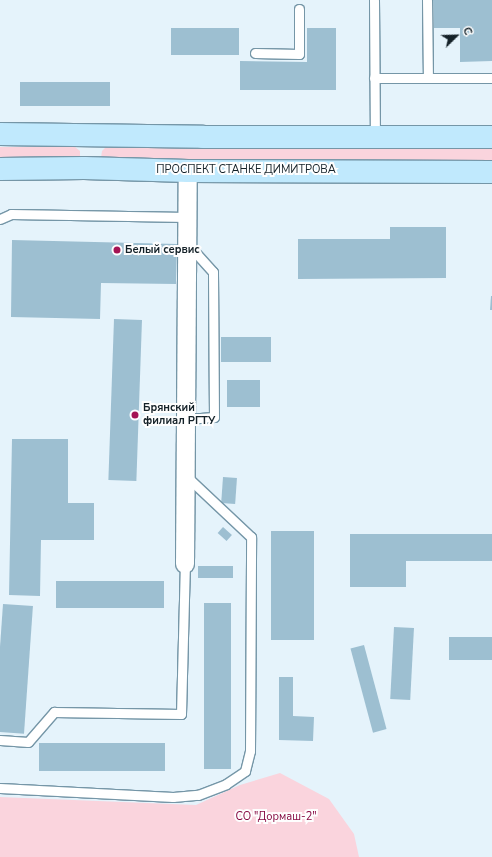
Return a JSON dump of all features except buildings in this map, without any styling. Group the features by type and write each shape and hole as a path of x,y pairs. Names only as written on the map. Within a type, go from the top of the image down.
{"main road":[{"path":"0,134 84,134 203,137 492,137"},
{"path":"84,134 84,168"},
{"name":"ПРОСПЕКТ СТАНКЕ ДИМИТРОВА","path":"0,169 84,168 188,171 492,172"}],"street":[{"path":"185,564 188,171"}],"lane":[{"path":"374,0 375,137"},
{"path":"427,0 428,78"},
{"path":"255,52 299,54 298,9"},
{"path":"374,78 492,78"},
{"path":"0,219 11,214 187,218"},
{"path":"186,419 214,417 213,272 188,244"},
{"path":"0,788 173,797 192,796 226,784 245,771 250,751 251,537 185,475"},
{"path":"0,740 28,742 54,712 181,714 185,564"}],"green space":[{"path":"0,147 75,147 80,151 80,158 0,162"},
{"path":"106,147 492,149 492,162 105,162 101,158 102,151"},
{"name":"СО \"Дормаш-2\"","path":"280,773 329,799 354,834 359,857 0,857 0,797 196,805 240,785"}],"place":[{"name":"Белый сервис","path":"117,250"},
{"name":"Брянский филиал РГТУ","path":"135,415"}]}
